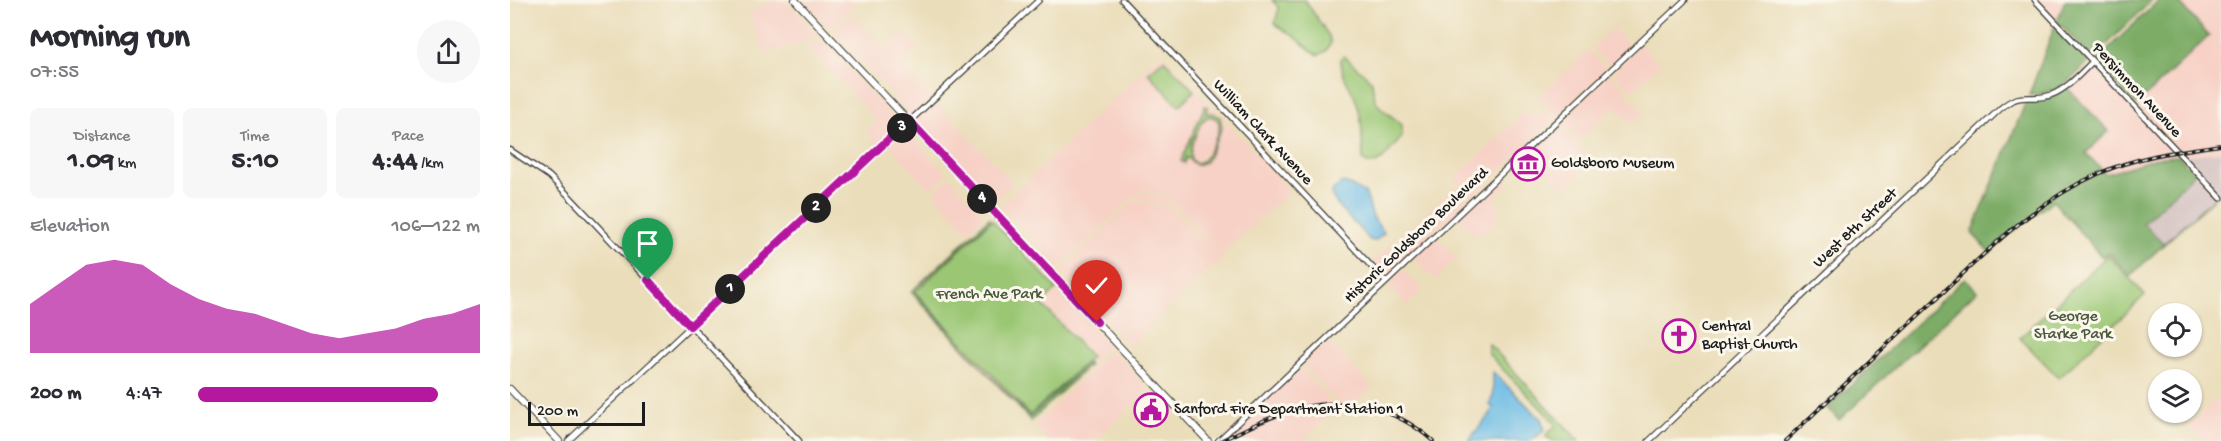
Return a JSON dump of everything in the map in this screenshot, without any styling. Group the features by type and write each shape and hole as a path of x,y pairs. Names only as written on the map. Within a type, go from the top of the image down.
{"main road":[{"path":"795,0 1208,441"},
{"path":"510,389 559,441"}],"street":[{"path":"568,441 1039,0"},
{"name":"William Clark Avenue","path":"1122,0 1386,282"},
{"name":"Historic Goldsboro Boulevard","path":"1218,441 1685,0"},
{"name":"Persimmon Avenue","path":"2035,0 2221,198"},
{"name":"West 8th Street","path":"1649,441 2010,101 2023,97 2053,94 2064,88 2092,62"},
{"path":"510,150 549,176 799,441"}],"shaded area":[{"path":"773,0 785,0 819,36 766,54 748,15"},
{"path":"804,0 861,0 830,28"},
{"path":"2038,0 2065,0 2057,21"},
{"path":"2177,0 2221,0 2221,152 2184,156 2136,105 2208,36"},
{"path":"852,14 886,50 906,33 919,47 900,65 931,97 911,115 833,31"},
{"path":"1613,28 1631,48 1610,67 1592,48"},
{"path":"822,40 901,125 879,146 866,132 877,121 807,47"},
{"path":"1641,44 1660,64 1631,91 1613,71"},
{"path":"1589,50 1607,70 1557,118 1538,97"},
{"path":"1162,53 1290,191 1222,254 1168,196 1142,189 1058,268 1000,206"},
{"path":"2092,65 2178,156 2159,157 2106,174 2086,153 2068,89"},
{"path":"1610,73 1643,113 1632,123 1615,106 1579,141 1560,121"},
{"path":"934,100 1013,183 994,203 914,119"},
{"path":"1527,110 1535,119 1545,110 1554,120 1472,198 1454,179"},
{"path":"1557,124 1592,160 1563,189 1548,173 1553,167 1533,146"},
{"path":"904,128 947,174 930,190 888,143"},
{"path":"2221,152 2221,196 2184,156"},
{"path":"2195,173 2216,196 2164,244 2143,223"},
{"path":"1501,176 1508,184 1497,195 1497,221 1475,236 1458,218"},
{"path":"950,177 985,215 968,232 933,193"},
{"path":"1455,186 1469,201 1439,229 1425,214"},
{"path":"1143,191 1166,198 1221,255 1225,256 1129,347 1083,298 1114,331 1139,327 1148,323 1200,274 1205,258 1203,240 1174,208 1135,198"},
{"path":"1135,200 1173,210 1201,241 1203,258 1198,273 1147,322 1115,329 1060,271"},
{"path":"1422,217 1436,232 1386,279 1371,263"},
{"path":"1437,237 1457,258 1435,280 1414,258"},
{"path":"1403,270 1423,290 1407,305 1387,284"},
{"path":"1057,292 1109,346 1089,365 1092,356 1044,304"},
{"path":"1328,340 1372,387 1346,411 1302,365"},
{"path":"1112,349 1149,389 1094,441 1049,441 1034,425"},
{"path":"1299,367 1336,408 1302,441 1222,441"},
{"path":"2221,394 2221,441 2203,441 2189,425 2202,423 2202,412"}],"green space":[{"path":"1272,0 1305,0 1329,36 1331,43 1326,51 1319,55 1277,25 1275,23 1279,8"},
{"path":"2065,0 2152,0 2092,59 2057,21"},
{"path":"2159,0 2177,0 2209,36 2136,105 2095,62"},
{"path":"2055,25 2089,62 2055,90 2029,95"},
{"path":"1344,56 1372,81 1377,103 1402,125 1402,137 1383,159 1374,164 1363,160 1362,129 1355,98 1342,70 1341,59"},
{"path":"1164,59 1194,91 1179,106 1148,73"},
{"path":"2087,70 2068,89 2109,131 2086,153 2106,174 2159,157 2178,156 2195,173 2143,223 2163,244 2216,196 2130,276 2109,253 2102,257 2053,201 2005,237 1990,253 1972,233 2027,99 2054,95 2073,83"},
{"path":"1205,106 1208,107 1206,113 1213,113 1220,117 1222,128 1206,162 1196,165 1186,157 1184,163 1181,161","holes":["1209,116 1217,119 1219,128 1209,151 1202,161 1193,162 1190,156 1193,142 1203,120"]},
{"path":"989,218 990,220 913,291 986,372 911,292"},
{"name":"French Ave Park","path":"992,220 1057,289 1042,304 1091,357 1030,415 915,292"},
{"name":"George Starke Park","path":"2108,255 2145,295 2059,378 2020,338"},
{"path":"1965,278 1977,291 1839,420 1827,408"},
{"path":"1489,344 1579,441 1553,441 1545,436 1555,426 1555,423 1488,353"},
{"path":"1087,363 1089,365 1031,421 986,372 1030,417"}],"water":[{"path":"1342,183 1365,193 1375,221 1384,233 1375,241 1370,240 1338,206 1331,194"},
{"path":"1493,372 1541,419 1545,430 1530,441 1468,441 1491,413 1493,407 1489,405 1493,396"}],"railway":[{"path":"1785,441 1991,247 2052,199 2098,174 2143,158 2221,145"},
{"path":"1220,441 1284,413 1330,404 1349,404 1385,412 1402,419 1433,441"}],"place":[{"name":"Goldsboro Museum","path":"1528,164"},
{"name":"Central Baptist Church","path":"1679,336"},
{"name":"Sanford Fire Department Station 1","path":"1151,410"}],"route":[{"path":"648,280 690,326 909,120 1097,322"}]}
